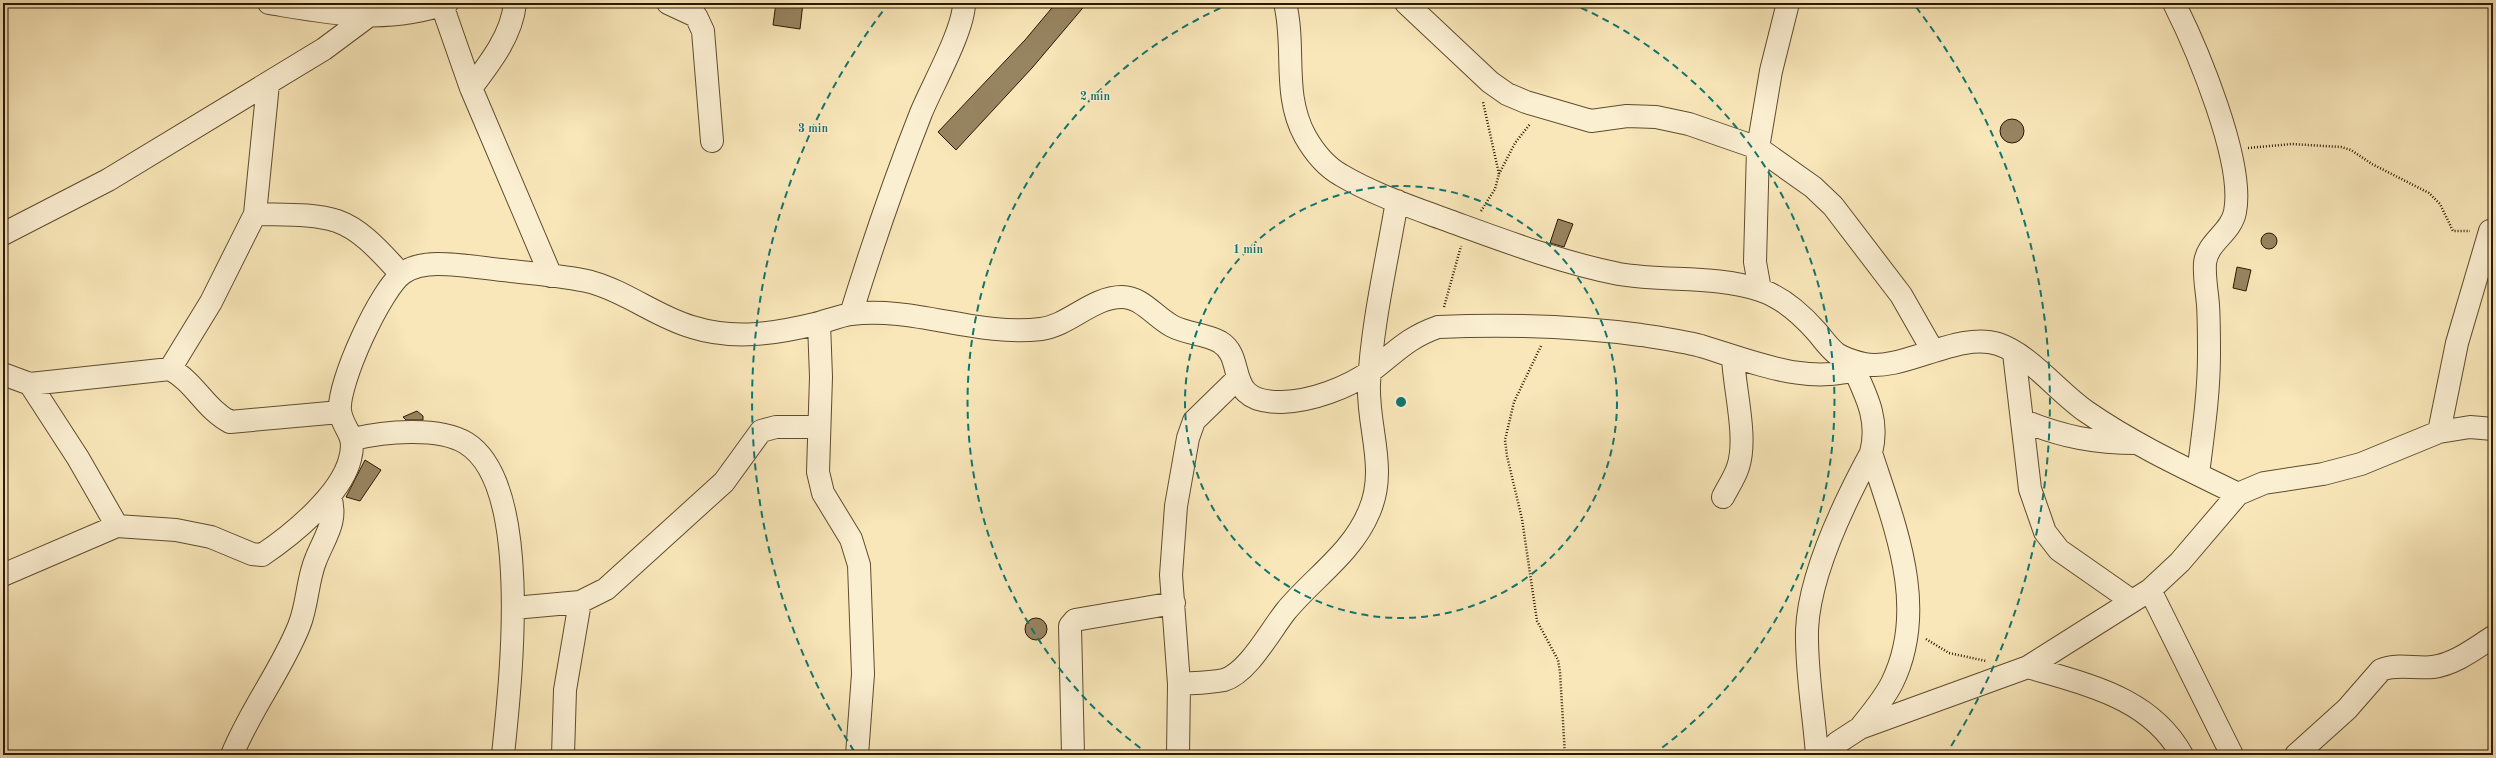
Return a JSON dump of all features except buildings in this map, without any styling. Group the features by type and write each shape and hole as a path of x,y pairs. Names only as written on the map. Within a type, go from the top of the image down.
{"street":[{"path":"269,3 367,17 444,4 471,88 551,276"},
{"path":"471,88 491,61 506,34 514,13 515,3"},
{"path":"668,3 696,16 703,31 712,141"},
{"path":"851,314 880,222 922,113 960,24 964,3"},
{"path":"1285,3 1290,84 1295,115 1305,136 1318,157 1339,174 1397,201 1469,228 1571,263 1622,274 1713,281 1760,290 1791,308 1808,323 1836,353 1862,368 1875,424 1871,453 1835,529 1811,602 1807,629 1808,661 1817,755"},
{"path":"1406,3 1490,82 1507,94 1545,110 1591,121 1627,116 1656,117 1689,124 1758,148 1813,187 1833,206 1901,295 1934,352"},
{"path":"1760,290 1755,262 1758,148 1771,72 1788,3"},
{"path":"2174,3 2187,29 2213,96 2230,150 2236,196 2235,213 2230,226 2211,247 2205,261 2209,355 2207,401 2198,474"},
{"path":"3,234 108,180 324,49 367,17"},
{"path":"170,369 211,302 255,214 268,84"},
{"path":"1178,684 1225,679 1238,672 1288,609 1331,567 1357,535 1370,512 1377,482 1378,456 1370,404 1370,372 1397,201"},
{"path":"255,214 337,221 355,230 373,245 401,274"},
{"path":"2438,432 2458,343 2490,231"},
{"path":"3,575 117,526 176,530 211,537 234,544 252,554 262,555 294,530 330,496 350,461 353,439 340,412 341,397 355,354 387,293 401,274 418,266 437,264 551,276 591,282 622,293 690,327 723,334 753,335 783,331 851,314 888,315 1018,330 1044,329 1069,320 1098,303 1121,297 1135,299 1171,326 1220,342 1229,351 1237,379 1247,393 1260,399 1279,402 1300,400 1351,383 1370,372 1417,334 1438,327 1551,327 1642,335 1699,346 1773,368 1815,374 1840,374 1982,341 1999,344 2014,353 2046,376 2065,396 2089,414 2138,443 2238,494"},
{"path":"819,323 820,427 818,472 823,493 851,539 859,565 863,674 857,755"},
{"path":"2014,353 2024,421 2030,489 2044,532 2059,550 2141,596 2232,755"},
{"path":"1723,497 1738,467 1742,452 1732,357"},
{"path":"3,374 30,384 170,369 181,375 218,416 230,422 340,412"},
{"path":"1178,755 1178,684 1172,544 1176,506 1188,438 1194,421 1237,379"},
{"path":"30,384 78,458 117,526"},
{"path":"2024,421 2052,432 2080,440 2138,443"},
{"path":"1824,755 1837,743 1860,728 2008,675 2028,666 2141,596 2180,562 2238,494 2264,483 2323,474 2361,464 2438,432 2470,426 2493,429"},
{"path":"514,608 580,602 606,588 700,506 724,482 761,431 776,427 820,427"},
{"path":"353,439 376,434 450,435 467,443 479,455 494,479 504,511 514,608 503,755"},
{"path":"1860,728 1892,684 1903,656 1907,630 1908,595 1905,562 1871,453"},
{"path":"232,755 243,728 299,627 306,608 315,559 330,530 333,519 333,507 330,496"},
{"path":"563,755 566,690 580,602"},
{"path":"1073,755 1070,626 1075,620 1174,603"},
{"path":"2296,755 2347,709 2380,670 2386,668 2413,668 2446,664 2493,637"},
{"path":"2028,666 2120,697 2147,712 2167,730 2182,755"}],"path":[{"path":"1482,98 1499,174"},
{"path":"1438,327 1458,255 1469,228 1495,189 1499,174 1515,143 1545,110"},
{"path":"2230,150 2292,144 2341,147 2430,193 2440,204 2453,231 2490,231"},
{"path":"1551,327 1514,402 1508,421 1505,440 1507,456 1522,519 1537,621 1558,660 1566,755"},
{"path":"1907,630 1949,653 1981,658 2008,675"}]}
